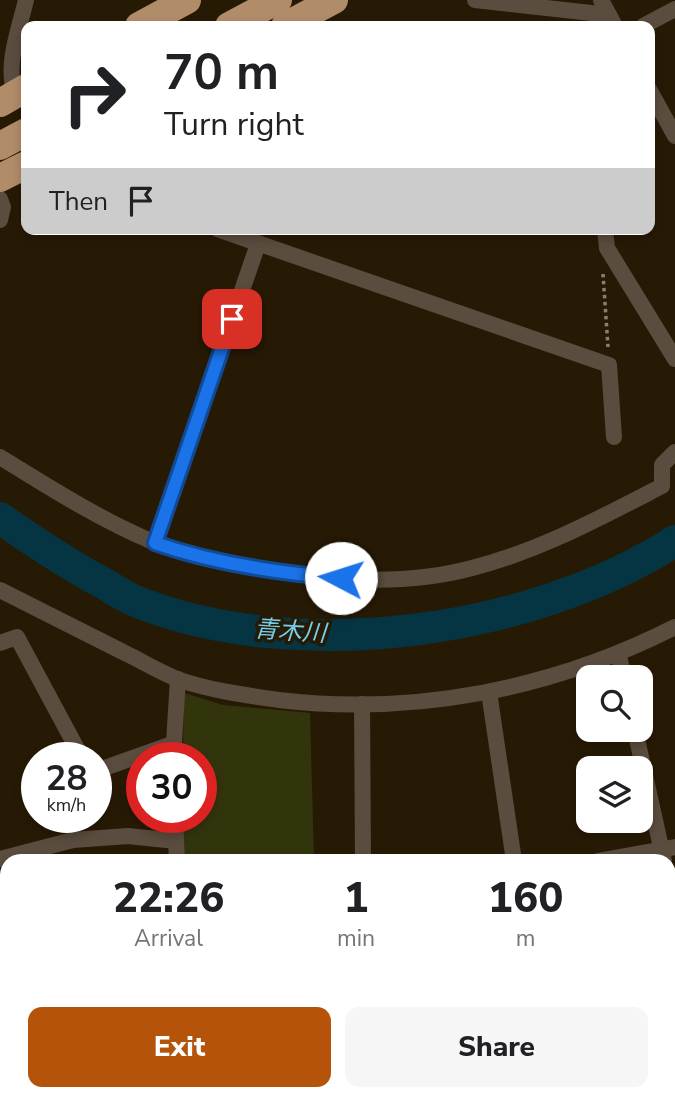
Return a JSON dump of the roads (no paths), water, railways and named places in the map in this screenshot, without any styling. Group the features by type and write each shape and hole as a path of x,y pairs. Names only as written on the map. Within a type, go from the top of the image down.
{"highway":[{"path":"148,21 187,0"},
{"path":"166,21 205,0"},
{"path":"238,21 278,0"},
{"path":"294,21 334,0"},
{"path":"0,146 21,135"},
{"path":"0,178 21,168"}],"street":[{"path":"21,21 26,0"},
{"path":"475,0 612,21"},
{"path":"601,0 612,21"},
{"path":"652,21 675,9"},
{"path":"14,99 11,64 21,21"},
{"path":"655,100 675,136"},
{"path":"0,199 3,207 0,220"},
{"path":"233,235 609,365 614,437"},
{"path":"606,235 607,248 675,359"},
{"path":"155,543 258,244"},
{"path":"0,457 85,510 155,543 195,557 290,574 366,580 420,578 470,569 517,555 621,508 662,486 662,465 675,452"},
{"path":"0,590 178,679 226,693 307,703 430,702 489,692 544,678 618,653 675,627"},
{"path":"0,643 16,637 73,742"},
{"path":"618,653 621,665"},
{"path":"173,742 178,679"},
{"path":"489,692 513,854"},
{"path":"362,704 363,854"},
{"path":"638,742 667,853"},
{"path":"176,833 177,854"},
{"path":"18,854 73,839 128,836 176,841"},
{"path":"55,844 57,854"}],"waterway":[{"name":"青木川","path":"0,518 63,560 140,603 203,622 271,632 342,635 414,630 485,617 553,598 617,573 675,541"}]}
